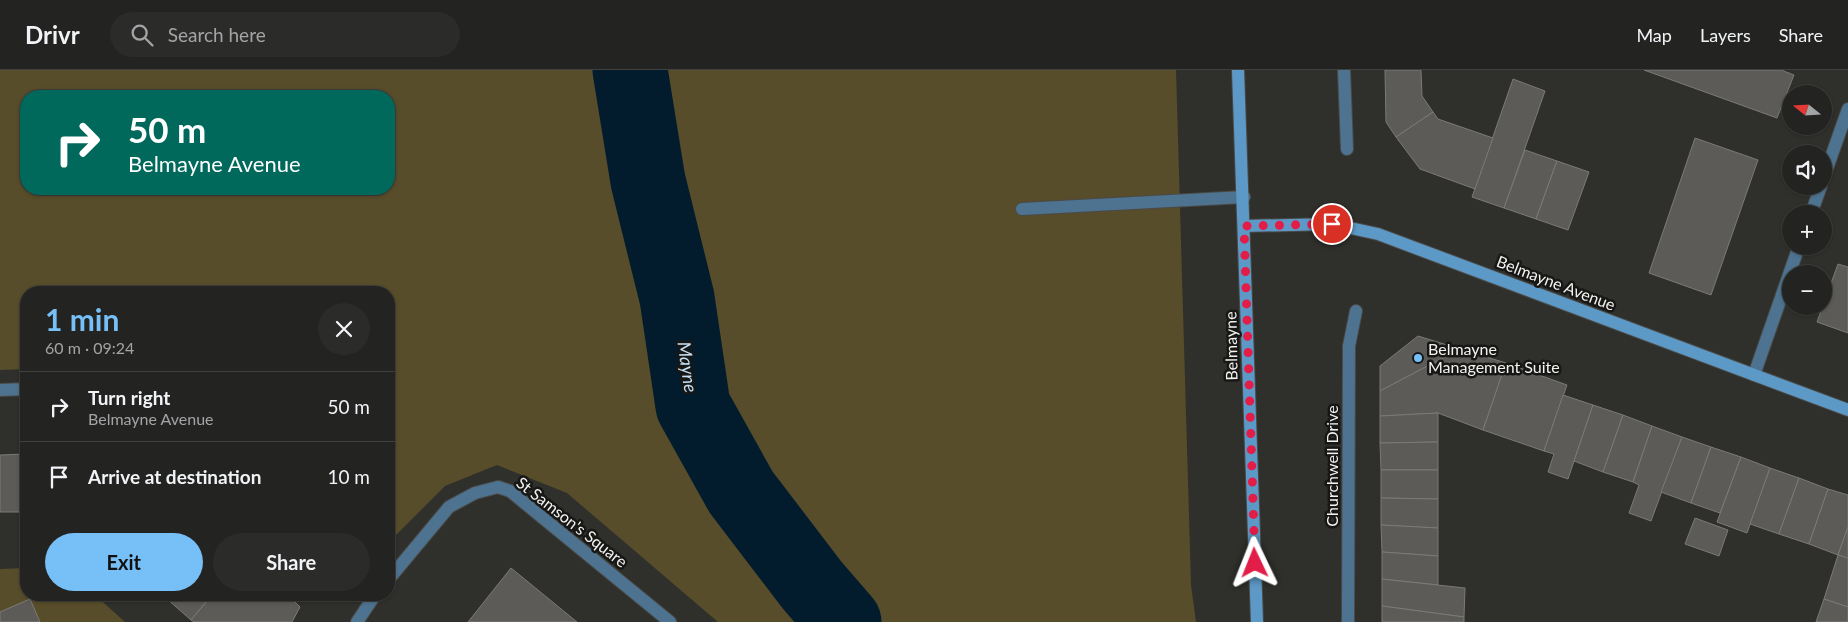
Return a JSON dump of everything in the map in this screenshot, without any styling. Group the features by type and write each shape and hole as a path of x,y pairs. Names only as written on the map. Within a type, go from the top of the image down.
{"street":[{"name":"Belmayne","path":"1238,70 1244,197 1250,445 1257,622"},
{"path":"1344,70 1347,149"},
{"path":"1832,154 1848,109"},
{"path":"1022,209 1244,197"},
{"name":"Belmayne Avenue","path":"1244,226 1332,224 1378,234 1848,410"},
{"path":"1754,375 1796,255"},
{"name":"Churchwell Drive","path":"1348,622 1348,346 1356,312"},
{"path":"0,390 20,389"},
{"name":"St Samson's Square","path":"395,572 449,506 475,493 498,487 510,491 670,622"},
{"path":"357,622 372,601"}],"shaded area":[{"path":"0,70 1176,70 1191,585 1196,622 718,622 567,493 497,465 445,486 395,536 395,286 20,286 20,369 0,370"},
{"path":"20,568 20,601 102,601 125,622 0,622 0,569"}],"building":[{"path":"1385,70 1421,70 1422,96 1433,112 1396,137 1386,122"},
{"path":"1644,70 1781,70 1794,75 1790,85 1782,85 1782,105 1777,118"},
{"path":"1513,79 1545,91 1504,208 1472,197"},
{"path":"1433,112 1438,119 1493,138 1475,189 1420,169 1396,137"},
{"path":"1695,138 1758,160 1711,295 1649,273"},
{"path":"1525,150 1557,161 1536,219 1504,208"},
{"path":"1557,161 1589,172 1568,230 1536,219"},
{"path":"1838,264 1848,267 1848,333 1817,322 1820,315 1832,315 1832,281"},
{"name":"Belmayne Management Suite","path":"1418,336 1460,349 1380,391 1380,366"},
{"path":"1460,349 1506,363 1483,430 1438,413 1380,416 1380,391"},
{"path":"1506,363 1567,385 1544,451 1483,430"},
{"path":"1563,395 1593,405 1568,479 1548,472 1554,454 1544,451"},
{"path":"1593,405 1623,415 1603,472 1574,461"},
{"path":"1438,413 1438,442 1380,443 1380,416"},
{"path":"1623,415 1652,426 1633,482 1603,472"},
{"path":"1652,426 1682,437 1651,521 1629,513 1639,485 1633,482"},
{"path":"1682,437 1711,447 1691,503 1661,492"},
{"path":"1438,442 1438,470 1381,470 1380,443"},
{"path":"1711,447 1741,457 1720,513 1691,503"},
{"path":"20,454 20,512 0,512 0,455"},
{"path":"1741,457 1770,468 1747,533 1717,522"},
{"path":"1770,468 1799,478 1779,534 1750,524"},
{"path":"1381,470 1438,470 1438,499 1381,498"},
{"path":"1799,478 1828,489 1809,544 1779,534"},
{"path":"1828,489 1848,495 1848,527 1838,555 1809,544"},
{"path":"1381,498 1438,499 1438,528 1381,525"},
{"path":"1695,518 1728,530 1719,556 1685,544"},
{"path":"1381,525 1438,528 1438,556 1382,552"},
{"path":"1848,527 1848,558 1838,555"},
{"path":"1382,552 1438,556 1438,585 1382,579"},
{"path":"1838,555 1848,558 1848,607 1824,599"},
{"path":"511,568 577,622 468,622"},
{"path":"1382,579 1465,588 1464,617 1382,606"},
{"path":"1824,599 1848,607 1848,622 1816,622"},
{"path":"25,601 31,601 40,622 0,622 0,612"},
{"path":"169,601 207,601 191,620"},
{"path":"207,601 294,601 300,607 292,622 194,622 191,620"},
{"path":"1382,606 1464,617 1464,622 1382,622"}],"waterway":[{"name":"Mayne","path":"630,70 648,181 677,298 693,406 741,492 812,585 844,622"}],"place":[{"name":"Belmayne Management Suite","path":"1418,358"}],"route":[{"path":"1255,563 1244,226 1332,224"}]}
